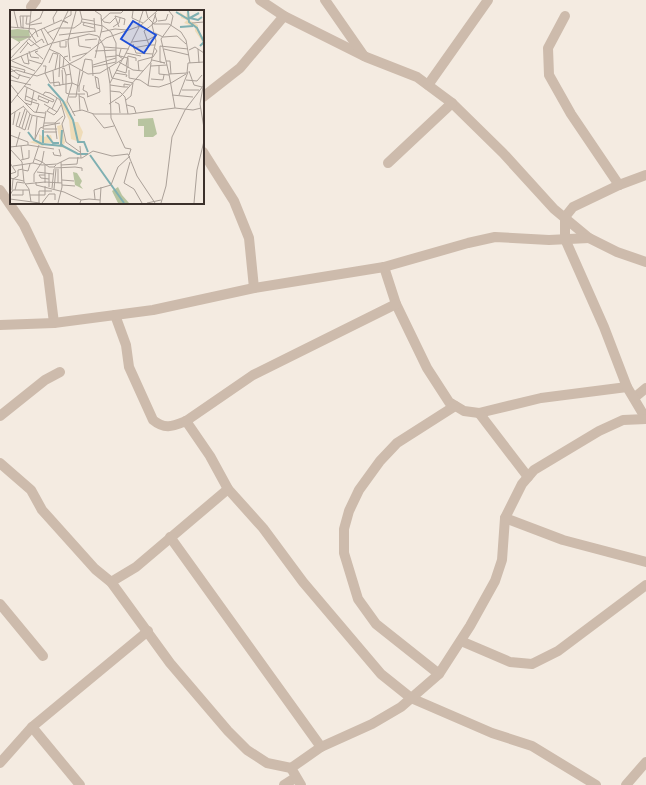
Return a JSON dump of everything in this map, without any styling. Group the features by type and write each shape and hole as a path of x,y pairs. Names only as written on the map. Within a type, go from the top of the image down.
{"street":[{"path":"260,0 284,16 366,57 417,77 452,103 504,153 554,209 589,238 617,252 646,262"},
{"path":"325,0 366,57"},
{"path":"428,85 488,0"},
{"path":"204,96 240,68 284,16"},
{"path":"565,16 548,48 549,75 571,114 619,185"},
{"path":"388,163 452,103"},
{"path":"204,154 234,201 249,238 254,288"},
{"path":"284,785 295,777 322,747 372,724 401,707 439,674 461,641 495,581 502,560 505,518 522,484 534,470 599,431 623,420 646,419 627,387 594,305 565,239 565,217 573,207 619,185 646,175"},
{"path":"0,190 24,225 48,275 54,322"},
{"path":"0,325 54,322 153,310 254,288 384,267 468,243 496,237 565,239 589,238"},
{"path":"384,267 396,304 438,387 448,402 464,411 479,413 541,398 627,387"},
{"path":"116,315 126,344 129,366 153,420 160,426 172,426 186,421 253,375 396,304"},
{"path":"0,416 45,380 60,372"},
{"path":"634,398 646,388"},
{"path":"439,674 376,624 358,599 344,552 344,529 349,510 359,490 380,461 397,444 455,406"},
{"path":"479,413 528,477"},
{"path":"186,421 210,456 228,489 263,528 303,582 381,674 411,698 492,733 532,746 596,785"},
{"path":"0,463 31,490 42,510 95,569 111,582 170,663 228,731 247,750 267,763 295,777"},
{"path":"111,582 136,567 228,489"},
{"path":"505,518 563,540 646,562"},
{"path":"170,537 322,747"},
{"path":"461,641 510,662 532,664 558,651 646,585"},
{"path":"0,604 44,656"},
{"path":"0,763 32,727 148,631"},
{"path":"32,727 80,785"},
{"path":"626,785 646,762"}]}
